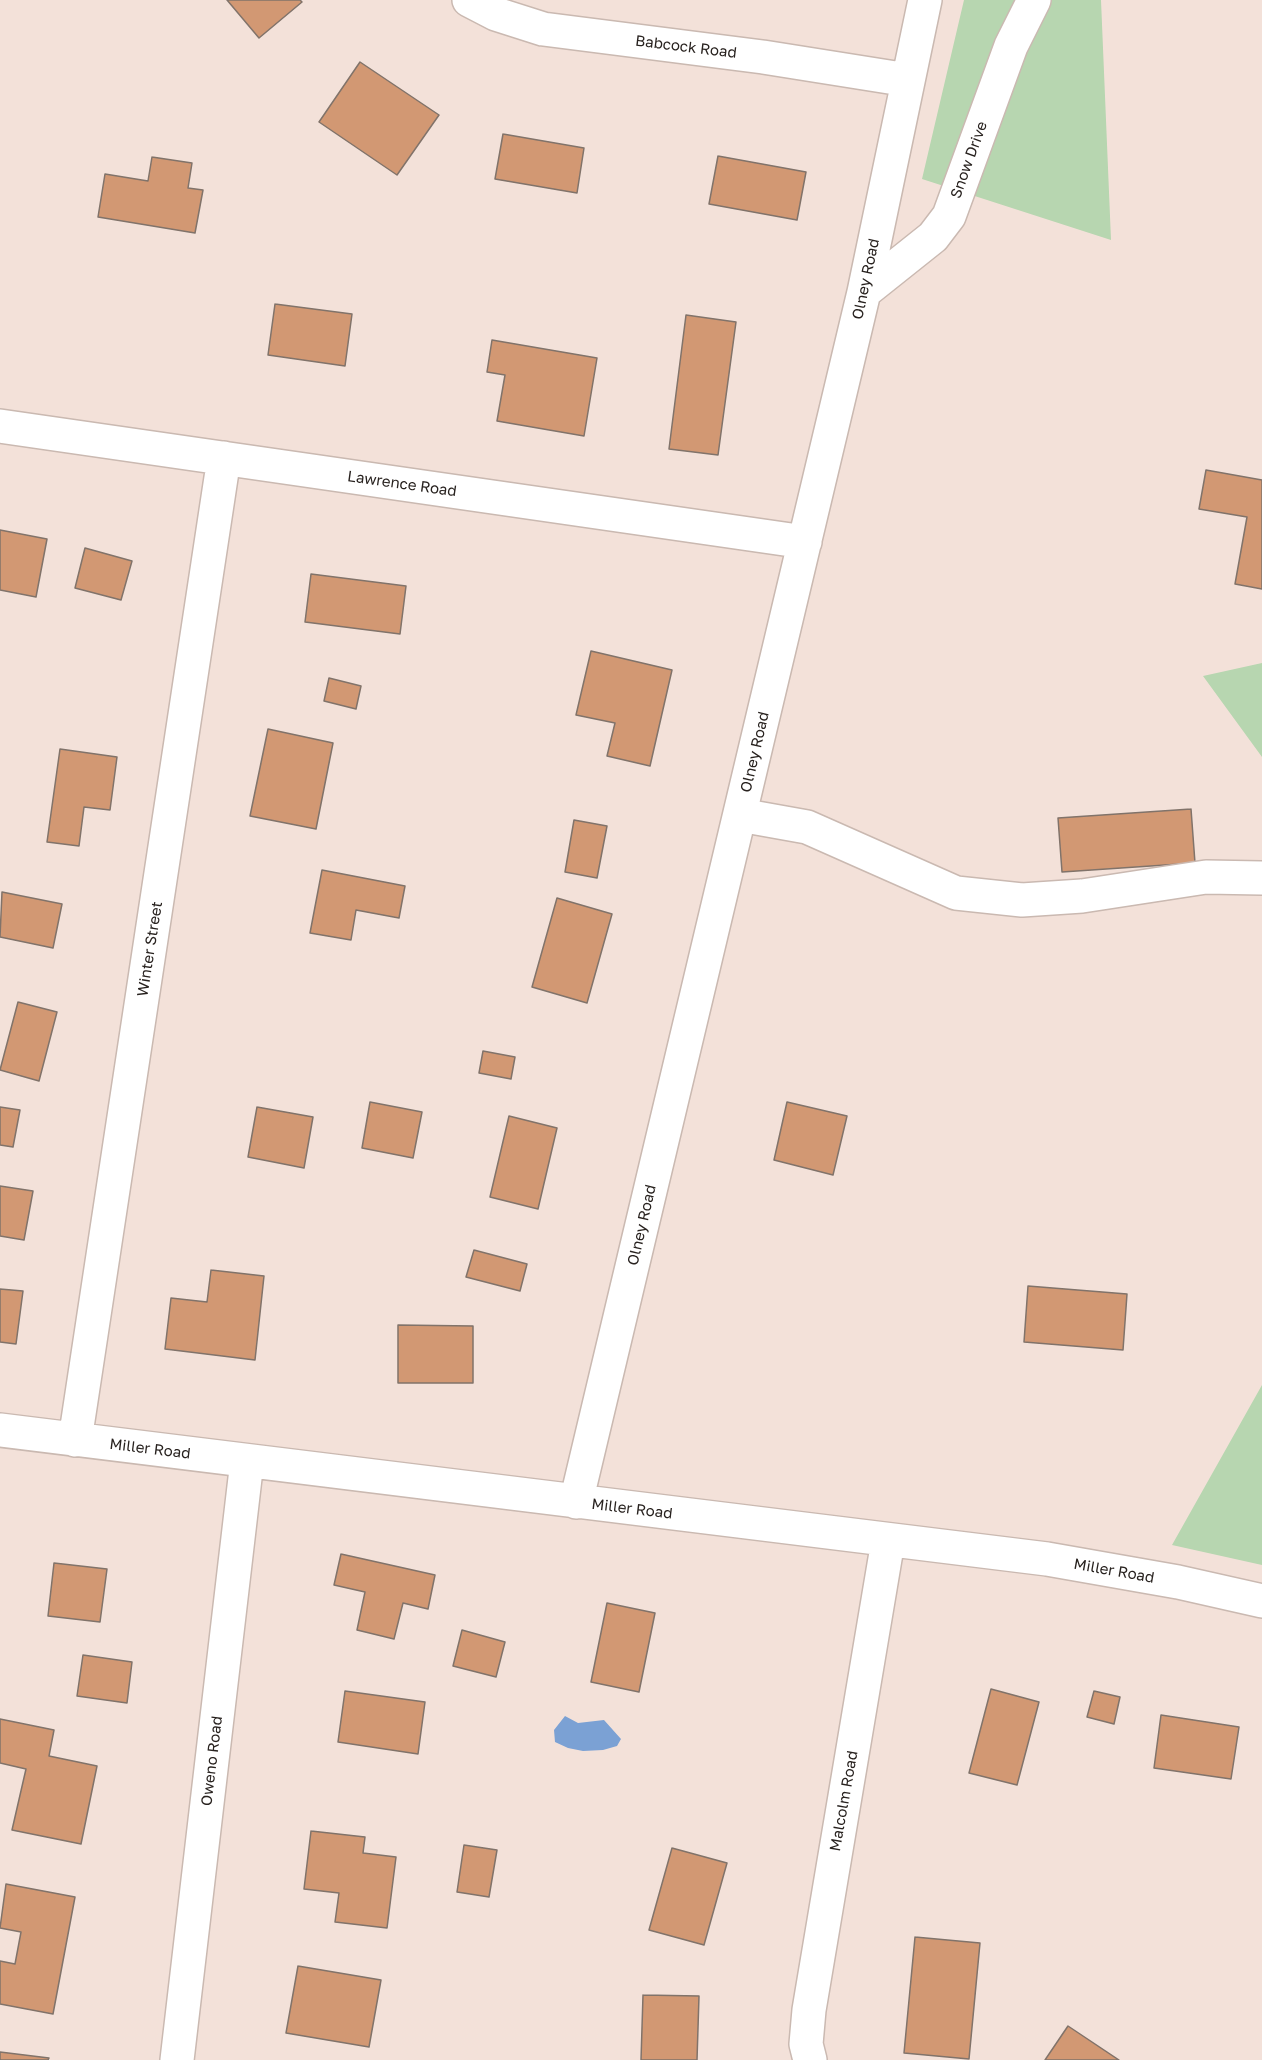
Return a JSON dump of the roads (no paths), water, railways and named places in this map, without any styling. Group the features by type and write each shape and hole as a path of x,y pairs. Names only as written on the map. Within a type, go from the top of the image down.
{"street":[{"name":"Babcock Road","path":"469,0 496,14 543,29 763,57 908,80"},
{"name":"Olney Road","path":"576,1502 864,292 926,0"},
{"name":"Snow Drive","path":"864,292 933,237 949,216 1011,46 1034,0"},
{"name":"Lawrence Road","path":"0,426 804,542"},
{"name":"Winter Street","path":"75,1440 224,458"},
{"path":"740,815 807,827 956,893 1022,900 1082,896 1206,877 1262,878"},
{"name":"Miller Road","path":"0,1430 1047,1559 1178,1582 1262,1601"},
{"name":"Oweno Road","path":"177,2060 247,1461"},
{"name":"Malcolm Road","path":"810,2060 806,2044 809,2010 888,1541"}],"water":[{"path":"565,1716 578,1723 604,1720 621,1739 617,1746 603,1750 583,1751 568,1748 555,1742 554,1730"}]}
